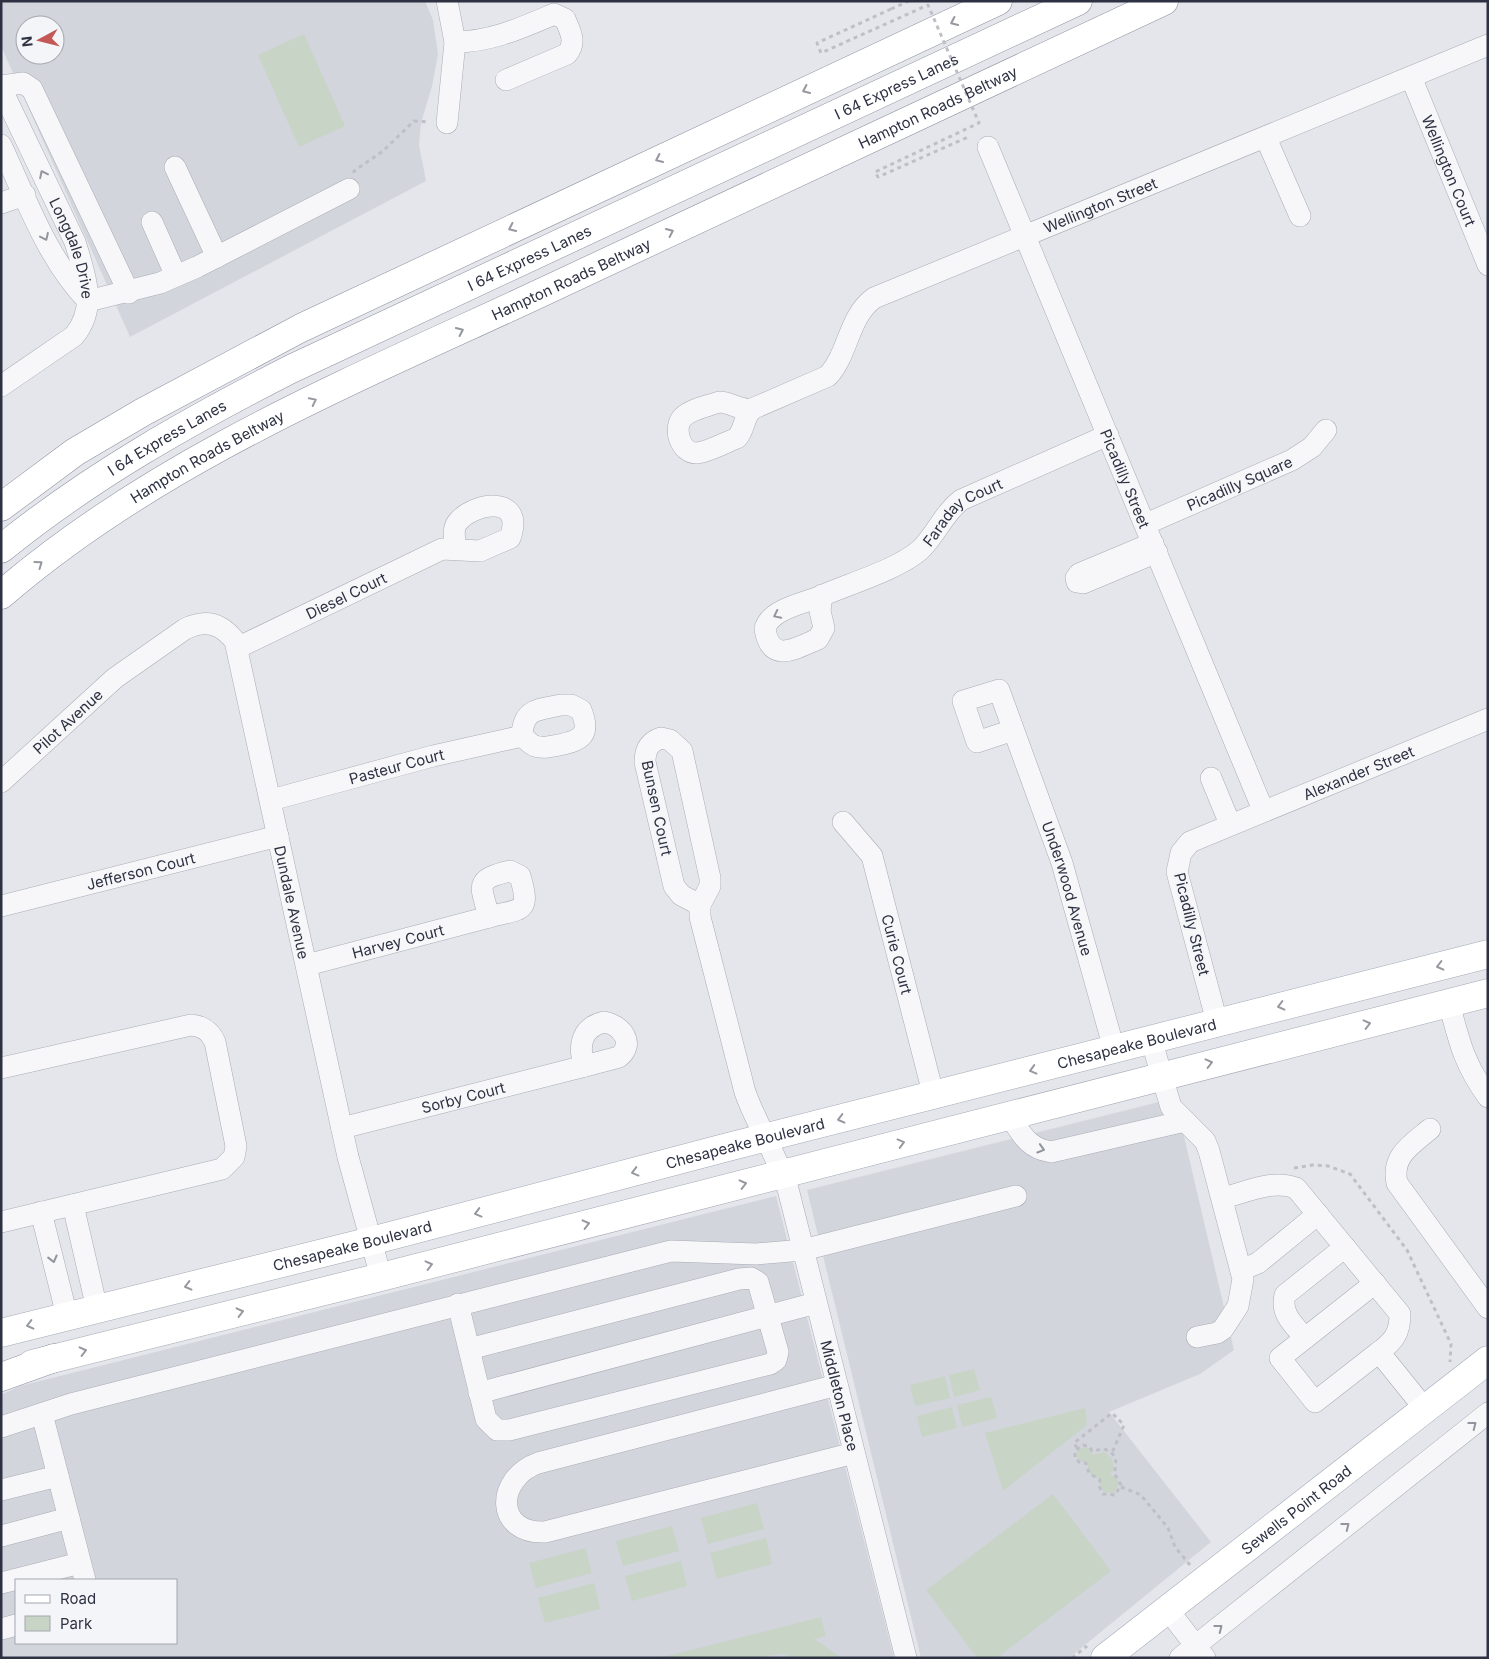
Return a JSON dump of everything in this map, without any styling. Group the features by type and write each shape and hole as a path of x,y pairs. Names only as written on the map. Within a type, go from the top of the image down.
{"main road":[{"path":"1,507 75,452 212,373 301,328 998,1"},
{"name":"I 64 Express Lanes","path":"1,548 38,519 109,469 198,416 282,373 1078,1"},
{"name":"Hampton Roads Beltway","path":"1,595 30,571 96,523 146,490 246,433 376,370 1164,1"},
{"name":"Chesapeake Boulevard","path":"1,1333 371,1241 1217,1022 1488,954"},
{"path":"1,1371 381,1277 1162,1075 1488,993"},
{"path":"1,1377 54,1358"},
{"name":"Sewells Point Road","path":"1105,1658 1488,1360"}],"street":[{"path":"447,1 455,42 447,123"},
{"path":"455,42 475,42 493,39 554,14 565,19 573,41 572,48 567,54 506,80"},
{"name":"Wellington Street","path":"752,410 828,376 837,367 859,313 874,298 1488,46"},
{"name":"Wellington Court","path":"1411,77 1488,265"},
{"path":"1,87 23,83 32,89 129,293"},
{"name":"Longdale Drive","path":"1,87 75,242 84,269 88,302"},
{"path":"1266,138 1300,216"},
{"name":"Longdale Drive","path":"1,145 62,270 88,302"},
{"name":"Picadilly Street","path":"988,147 1264,810"},
{"path":"175,167 217,257"},
{"path":"1,386 74,336 83,325 88,311 88,302 129,293 176,276 349,190"},
{"path":"1,203 25,195"},
{"path":"152,222 176,276"},
{"name":"Picadilly Square","path":"1152,540 1292,460 1312,447 1326,430"},
{"name":"Faraday Court","path":"822,595 904,561 932,537 949,510 961,500 1108,435"},
{"name":"Diesel Court","path":"237,648 442,549 456,550"},
{"name":"Dundale Avenue","path":"136,664 196,624 207,623 218,626 228,632 237,648 342,1128 381,1277"},
{"name":"Pilot Avenue","path":"1,782 115,678 136,664"},
{"name":"Alexander Street","path":"1230,824 1488,719"},
{"name":"Underwood Avenue","path":"1013,730 1062,863 1114,1049"},
{"name":"Pasteur Court","path":"270,800 432,756 522,736"},
{"name":"Bunsen Court","path":"661,738 670,740 682,751 710,878 710,886 700,905 681,896 674,886 647,771 645,753 650,744 661,738"},
{"path":"1211,778 1230,824"},
{"name":"Curie Court","path":"843,822 872,856 934,1096"},
{"name":"Picadilly Street","path":"1217,1022 1177,872 1181,853 1190,842 1230,824"},
{"name":"Jefferson Court","path":"1,906 278,836"},
{"path":"700,905 700,917 745,1092 752,1112 767,1138"},
{"name":"Harvey Court","path":"307,965 489,917"},
{"path":"1449,1003 1460,1047 1471,1073 1488,1096"},
{"path":"1,1068 191,1025 207,1029 212,1035 236,1146 234,1157 230,1164 222,1169 1,1222"},
{"path":"1151,1039 1171,1106 1207,1146 1223,1198 1243,1278 1238,1306 1223,1329 1217,1333 1197,1337"},
{"name":"Sorby Court","path":"342,1128 585,1066"},
{"path":"1009,1115 1032,1146 1051,1152 1185,1121"},
{"path":"1430,1129 1399,1156 1394,1173 1396,1183 1488,1308"},
{"name":"Middleton Place","path":"767,1138 783,1174 906,1658"},
{"path":"1223,1198 1275,1184 1286,1184 1296,1188 1375,1283 1400,1314 1400,1326 1394,1341 1315,1402 1280,1358 1375,1283"},
{"path":"1,1427 80,1402 670,1251 756,1254 803,1250 1016,1196"},
{"path":"72,1205 97,1309"},
{"path":"41,1212 67,1316"},
{"path":"1241,1270 1258,1263 1318,1214"},
{"path":"1305,1338 1286,1315 1283,1302 1286,1295 1345,1247"},
{"path":"458,1304 486,1419 497,1430 509,1430 770,1364 776,1360 778,1352 758,1282 751,1278 739,1279 469,1349"},
{"path":"479,1393 816,1303"},
{"path":"1379,1352 1425,1409"},
{"path":"837,1385 526,1468 515,1477 508,1488 505,1505 510,1518 521,1528 531,1533 545,1532 854,1453"},
{"path":"33,1579 83,1571 42,1414"},
{"path":"1168,1610 1194,1654 1488,1414"},
{"path":"1,1490 58,1476"},
{"path":"1,1536 69,1518"},
{"path":"1,1584 15,1582"},
{"path":"1,1629 15,1625"}],"path":[{"path":"909,1 817,43 821,53 928,5 979,123 875,172 878,177 968,137"},
{"path":"349,190 354,170 383,151 414,121 447,123"},
{"path":"1077,1448 1083,1445 1090,1447 1092,1451 1104,1449 1112,1453 1116,1460 1114,1473 1120,1480 1121,1487 1115,1495 1103,1494 1099,1486 1100,1480 1089,1473 1086,1463 1080,1463 1075,1458 1077,1448 1074,1443 1112,1412 1124,1426 1112,1453"},
{"path":"1121,1487 1141,1495 1168,1528 1175,1547 1191,1565"}],"shaded area":[{"path":"1,1 425,1 433,20 438,54 432,86 421,123 419,145 426,181 130,337 1,46"},
{"path":"1175,1098 1234,1350 1200,1374 1109,1412 1211,1542 1069,1658 921,1658 807,1190"},
{"path":"776,1196 894,1658 1,1658 1,1395 20,1386"}],"green space":[{"path":"304,34 345,126 299,147 258,55"},
{"path":"974,1369 980,1390 954,1397 949,1375"},
{"path":"945,1376 950,1398 915,1406 910,1385"},
{"path":"991,1397 997,1418 962,1427 957,1405"},
{"path":"952,1407 957,1428 922,1437 917,1416"},
{"path":"1085,1408 1087,1425 1003,1491 985,1433"},
{"path":"1085,1447 1090,1449 1092,1455 1104,1452 1112,1458 1114,1468 1110,1475 1115,1477 1119,1483 1114,1493 1104,1492 1100,1486 1102,1479 1090,1473 1088,1461 1083,1462 1078,1459 1077,1451"},
{"path":"1053,1494 1111,1571 997,1658 977,1658 926,1590"},
{"path":"757,1503 764,1529 708,1544 701,1518"},
{"path":"672,1526 679,1551 623,1566 616,1541"},
{"path":"766,1538 772,1564 717,1579 710,1553"},
{"path":"585,1548 592,1573 536,1588 529,1563"},
{"path":"681,1561 687,1586 632,1601 625,1576"},
{"path":"594,1583 600,1609 545,1623 538,1598"},
{"path":"821,1617 826,1636 814,1639 842,1658 794,1658 783,1654 753,1658 659,1658"}]}
